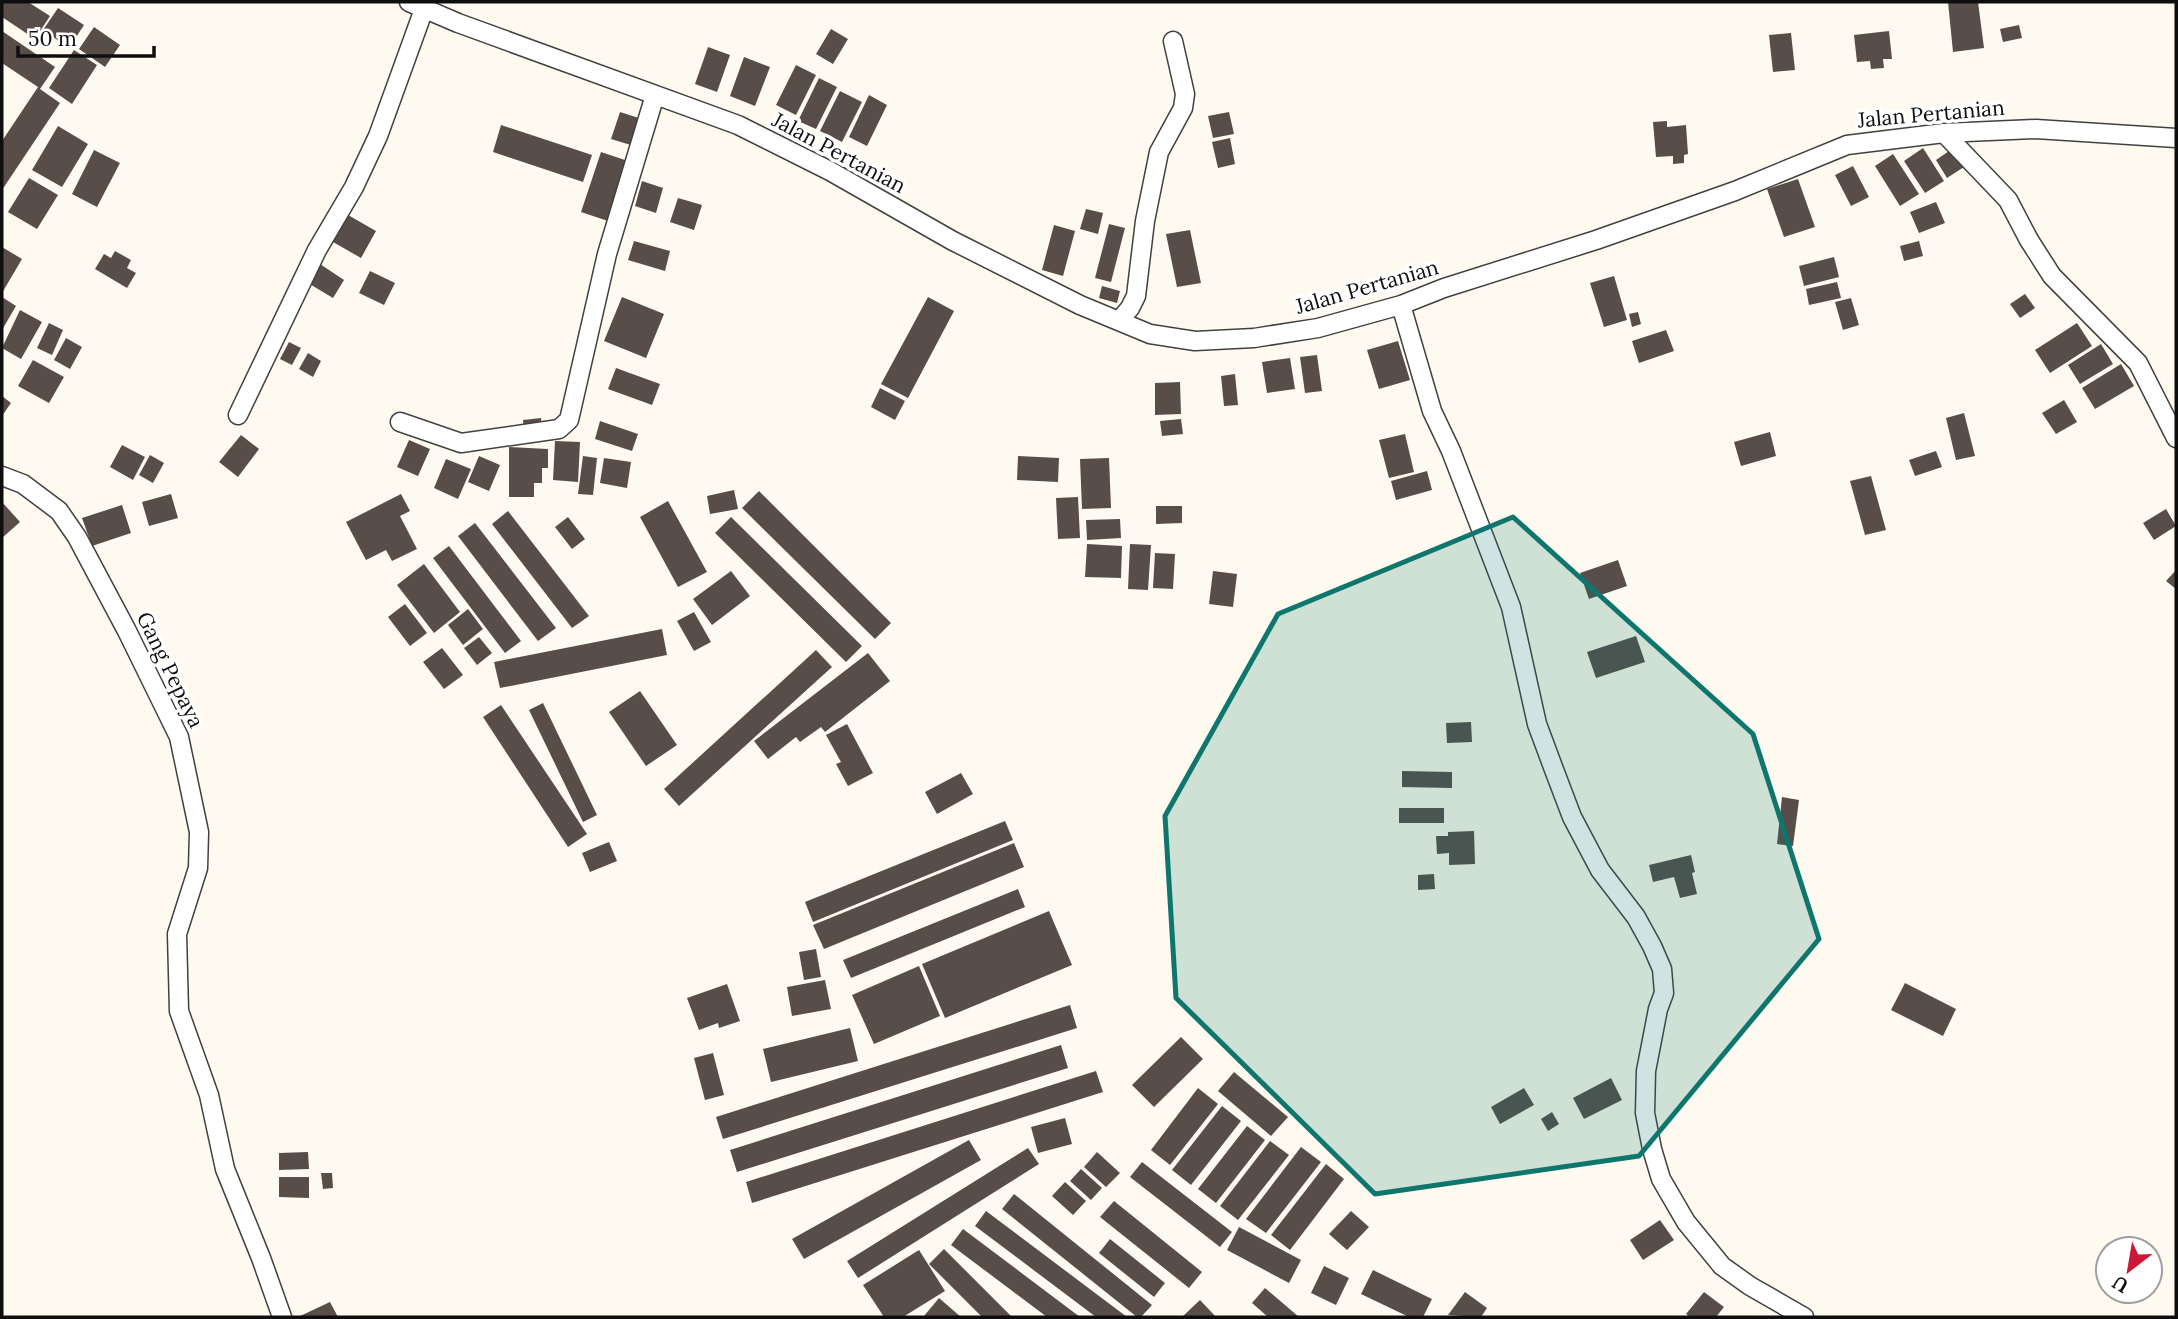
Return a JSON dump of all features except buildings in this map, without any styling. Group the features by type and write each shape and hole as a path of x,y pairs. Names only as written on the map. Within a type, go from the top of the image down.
{"street":[{"name":"Jalan Pertanian","path":"416,5 458,23 738,125 830,171 953,241 1080,305 1150,334 1195,341 1318,328 1401,304 1721,196 1847,145 1944,134 2036,129 2176,138"},
{"path":"238,415 317,250 369,156 416,5"},
{"path":"1119,321 1136,296 1145,221 1159,152 1183,108 1185,94 1173,41"},
{"path":"400,422 461,443 559,429 569,420 607,254 655,95"},
{"path":"1944,134 2008,200 2052,276 2138,363 2176,438"},
{"path":"1401,304 1432,411 1451,451 1511,607 1537,724 1557,780 1572,817 1600,870 1636,917 1662,969 1664,993 1658,1009 1646,1071 1645,1113 1651,1149 1661,1179 1686,1222 1722,1266 1750,1286 1804,1317"},
{"name":"Gang Pepaya","path":"2,476 23,484 59,511 77,537 179,737 200,832 198,867 177,934 179,1011 209,1095 225,1169 282,1317"}],"highlighted area":[{"path":"1513,517 1753,734 1819,939 1639,1156 1375,1194 1176,998 1165,816 1278,614"}]}
